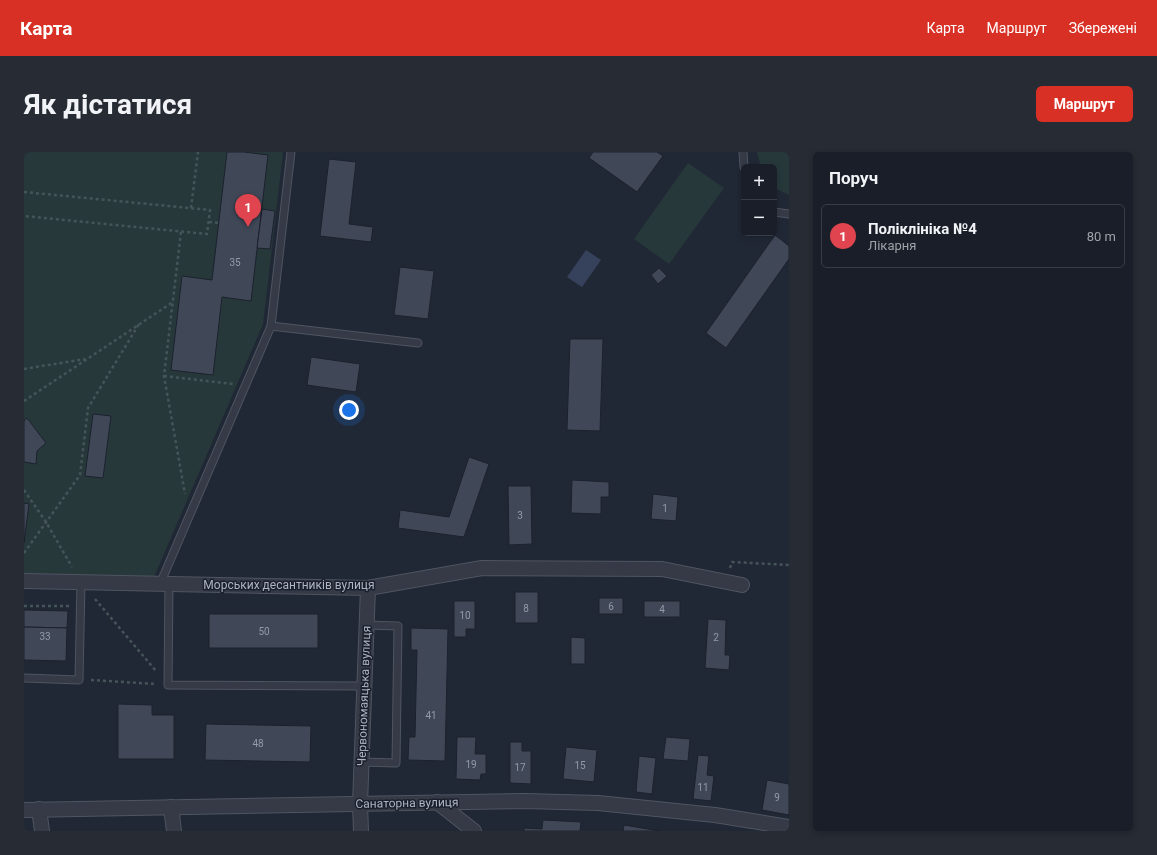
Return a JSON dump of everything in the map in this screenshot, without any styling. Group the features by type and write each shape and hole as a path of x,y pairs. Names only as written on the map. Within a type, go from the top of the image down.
{"street":[{"name":"Морських десантників вулиця","path":"24,581 368,588 482,568 662,569 742,585"},
{"name":"Червономаяцька вулиця","path":"361,831 361,762 368,588"},
{"name":"Санаторна вулиця","path":"24,810 525,801 598,803 715,815 789,827"},
{"path":"437,802 474,831"},
{"path":"171,807 174,831"},
{"path":"40,809 42,831"}],"lane":[{"path":"291,152 271,326 189,518 164,584 168,685 364,686"},
{"path":"743,152 744,164"},
{"path":"777,212 789,214"},
{"path":"271,326 418,343"},
{"path":"24,678 79,680 81,582"},
{"path":"361,762 396,763 398,626 366,625"}],"path":[{"path":"191,208 198,152"},
{"path":"24,192 210,210 207,234 24,216"},
{"path":"209,222 219,223"},
{"path":"181,232 164,376 189,518"},
{"path":"24,401 173,302"},
{"path":"24,553 80,475 88,408 139,324"},
{"path":"24,369 86,359"},
{"path":"164,376 246,385"},
{"path":"24,490 46,522 81,582 168,685"},
{"path":"732,562 789,565"},
{"path":"24,606 102,607"},
{"path":"79,680 168,685"}],"shaded area":[{"path":"24,152 283,152 263,324 154,577 24,574"},
{"path":"757,152 789,152 789,195 777,189 777,164 760,164"},
{"path":"688,163 724,188 669,264 634,239"}],"water":[{"path":"586,250 601,260 582,287 567,277"}],"building":[{"path":"227,152 244,152 268,155 251,301 222,297 213,375 171,370 182,276 212,280"},
{"path":"593,152 657,152 663,156 637,192 589,158"},
{"path":"329,159 356,162 349,224 373,227 371,242 320,236"},
{"path":"262,209 275,211 270,249 257,248"},
{"path":"774,236 789,246 789,259 726,348 706,333"},
{"path":"400,267 434,271 428,319 394,315"},
{"path":"659,268 667,276 658,284 651,275"},
{"path":"570,339 603,339 600,431 567,430"},
{"path":"311,357 360,364 356,392 307,385"},
{"path":"93,414 111,416 103,478 85,476"},
{"path":"27,418 46,443 37,451 36,464 24,462 24,421"},
{"path":"469,457 489,464 464,537 398,528 400,510 449,517"},
{"path":"572,480 609,482 609,497 601,497 601,514 571,513"},
{"path":"508,486 531,486 532,544 509,545"},
{"path":"653,494 678,497 676,521 651,519"},
{"path":"24,503 29,504 24,543"},
{"path":"515,592 538,592 538,623 515,623"},
{"path":"599,598 623,598 623,614 599,614"},
{"path":"454,601 475,601 475,629 466,629 466,637 454,637"},
{"path":"644,601 680,601 680,617 644,617"},
{"path":"24,610 68,611 67,628 24,627"},
{"path":"209,614 318,614 318,648 209,648"},
{"path":"708,619 726,620 725,655 730,655 729,670 705,668"},
{"path":"24,627 67,628 66,661 24,660"},
{"path":"411,628 448,629 445,761 408,760 409,737 415,737 417,650 411,650"},
{"path":"571,637 585,638 585,664 571,664"},
{"path":"118,704 152,705 152,715 174,715 174,759 118,759"},
{"path":"206,724 311,726 310,762 205,760"},
{"path":"457,737 476,737 475,754 486,754 486,774 481,774 480,780 456,779"},
{"path":"666,737 690,739 688,761 663,759"},
{"path":"510,742 522,742 522,751 531,751 531,784 510,783"},
{"path":"566,747 597,750 594,782 563,779"},
{"path":"698,755 709,756 707,775 714,776 711,801 693,799"},
{"path":"639,756 656,758 652,794 636,792"},
{"path":"767,780 789,784 789,815 762,810"},
{"path":"543,820 581,822 580,831 524,831 524,828 542,829"},
{"path":"624,825 660,831 623,831"}],"place":[{"name":"Поліклініка №4","path":"248,227"}]}
